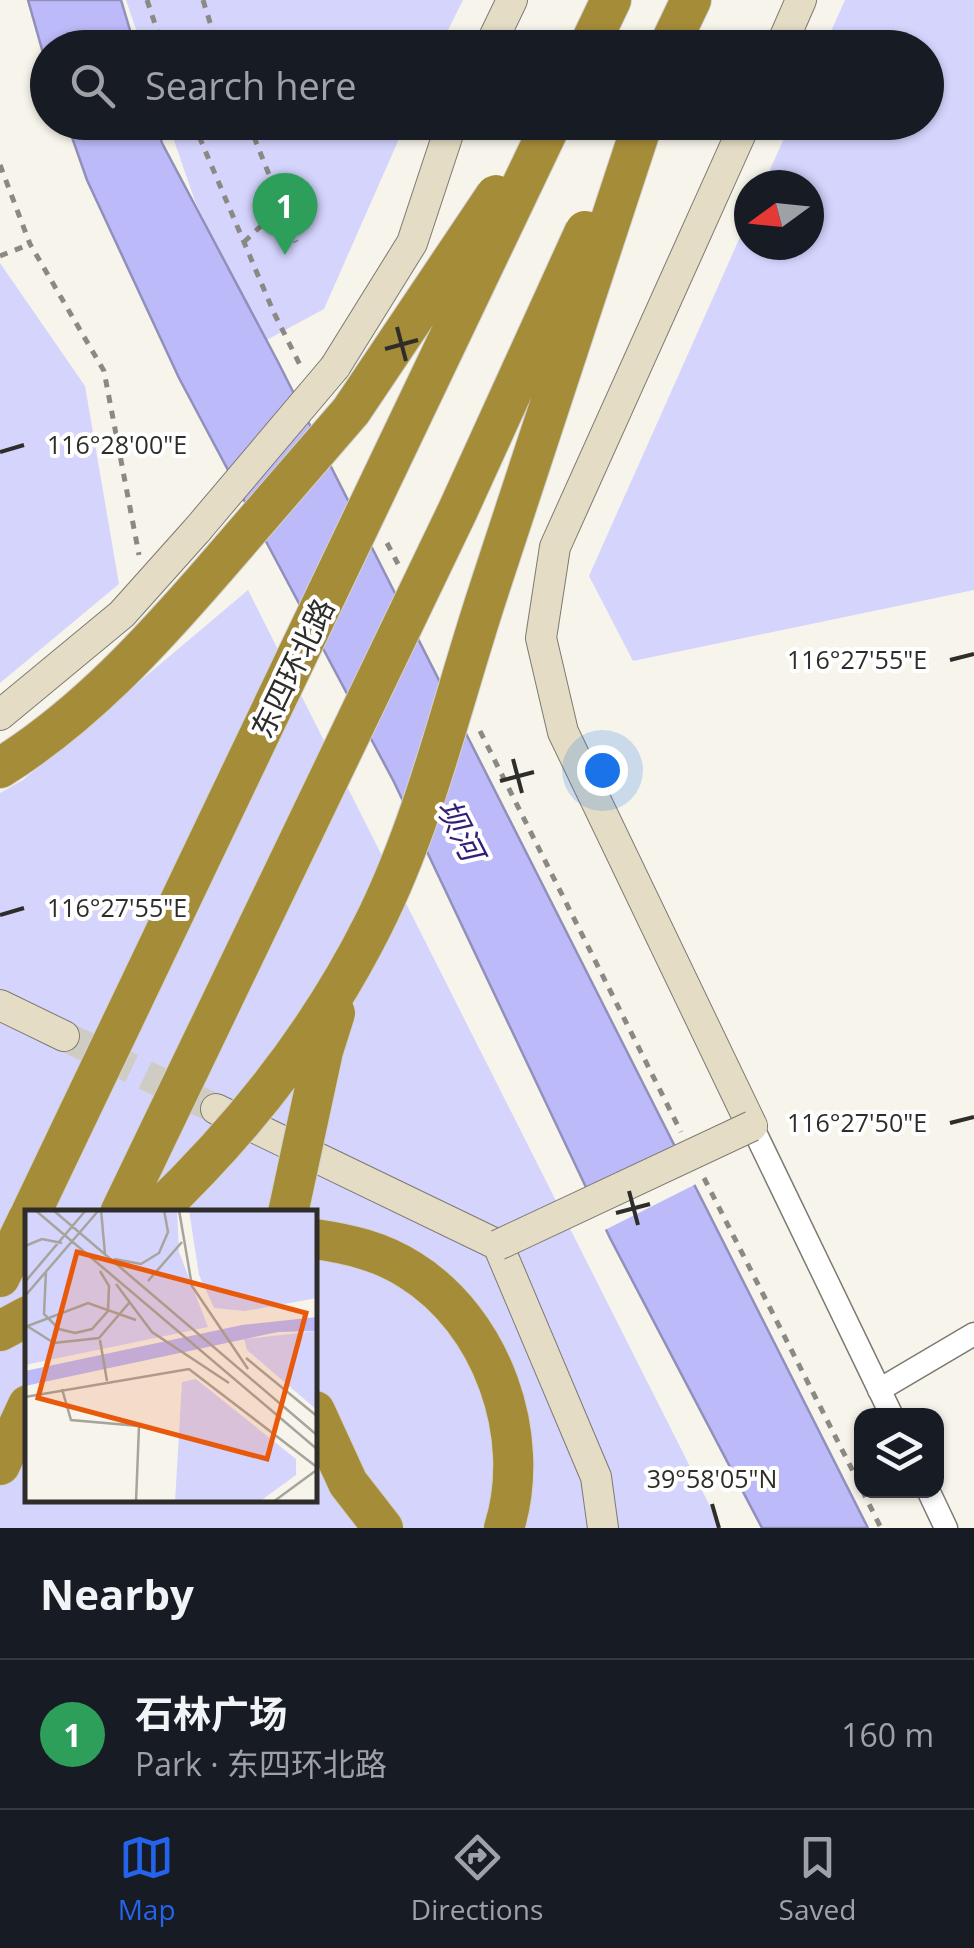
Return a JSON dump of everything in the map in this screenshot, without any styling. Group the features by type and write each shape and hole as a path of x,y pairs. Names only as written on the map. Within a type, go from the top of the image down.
{"highway":[{"path":"597,30 611,0"},
{"path":"677,30 691,0"},
{"path":"0,768 90,700 150,644 351,411 451,260 537,140"},
{"name":"东四环北路","path":"32,1210 541,140"},
{"path":"121,1210 458,510 626,140"},
{"path":"159,1210 232,1137 304,1037 380,908 437,758 637,140"},
{"path":"289,1210 323,1051 352,960"},
{"name":"东四环北路","path":"0,1277 25,1224"},
{"path":"318,1239 361,1246 410,1270 454,1307 486,1354 505,1404 514,1460 510,1510 504,1528"},
{"path":"0,1331 25,1318"},
{"path":"0,1465 25,1411"},
{"path":"318,1417 348,1483 383,1528"}],"street":[{"path":"498,30 512,0"},
{"path":"788,30 802,0"},
{"path":"0,714 122,614 335,368 412,243 446,140"},
{"path":"738,140 555,547 541,638 563,732 888,1408"},
{"path":"0,1005 64,1036"},
{"path":"216,1109 498,1245 596,1477 603,1528"},
{"path":"498,1245 752,1126"},
{"path":"879,1390 974,1334"},
{"path":"932,1498 946,1528"}],"path":[{"path":"147,0 157,30"},
{"path":"203,0 212,30"},
{"path":"201,140 300,366"},
{"path":"255,140 296,242"},
{"path":"0,165 30,244 104,371 146,587"},
{"path":"244,242 282,206"},
{"path":"0,256 30,244"},
{"path":"380,527 406,580"},
{"path":"476,723 682,1133"},
{"path":"700,1168 854,1474"},
{"path":"866,1498 881,1528"}],"shaded area":[{"path":"126,0 463,0 448,30 136,30"},
{"path":"845,0 974,0 974,590 633,661 589,576 734,251 734,260 824,260 824,170 770,170 783,140 944,140 944,30 832,30"},
{"path":"174,140 399,140 324,309 263,342 195,201"},
{"path":"0,263 85,386 119,584 0,683"},
{"path":"248,590 721,1528 0,1528 0,793 23,780"}],"water":[{"path":"28,0 121,0 130,30 37,30"},
{"name":"坝河","path":"73,140 161,140 278,362 868,1528 762,1528 610,1238 394,782 179,378 87,180"}],"pier":[{"path":"680,1142 700,1182 601,1232 583,1192"}],"tunnel":[{"path":"64,1036 216,1109"}],"place":[{"name":"石林广场","path":"285,255"}]}
